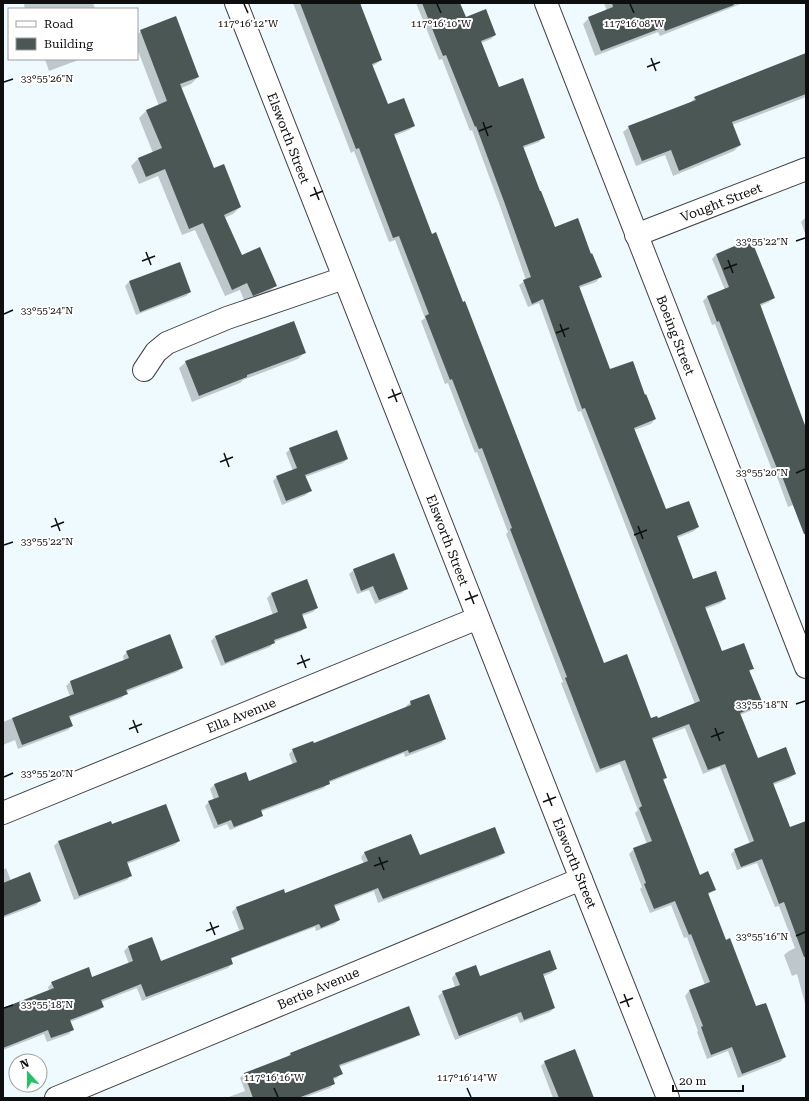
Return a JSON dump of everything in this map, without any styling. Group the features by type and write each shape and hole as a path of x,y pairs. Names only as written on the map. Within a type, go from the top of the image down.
{"street":[{"name":"Elsworth Street","path":"236,3 580,879 668,1098"},
{"name":"Boeing Street","path":"546,3 806,667"},
{"name":"Vought Street","path":"636,235 806,169"},
{"path":"144,370 156,352 178,338 227,318 344,278"},
{"name":"Ella Avenue","path":"3,813 478,618"},
{"name":"Bertie Avenue","path":"56,1098 580,879"}],"building":[{"path":"300,3 360,3 382,60 372,64 388,104 404,98 415,126 394,134 432,234 436,232 463,302 465,301 604,663 627,654 651,718 657,716 658,718 700,701 585,408 582,409 543,299 532,304 523,280 531,277 505,204 476,126 475,127 446,55 443,56 422,3 460,3 466,17 486,9 496,35 481,41 499,87 523,78 545,138 523,146 540,191 555,227 578,218 591,254 592,253 602,277 579,286 610,369 633,361 645,395 646,394 656,419 634,428 666,509 689,501 699,527 677,536 693,579 716,571 726,599 705,607 722,651 744,643 754,669 749,670 763,704 740,713 758,758 786,747 796,774 773,783 790,827 806,821 806,957 804,957 784,902 779,904 762,859 741,867 734,849 754,841 725,764 708,770 689,724 652,738 667,778 663,779 700,875 708,871 716,890 708,893 726,940 730,938 756,1006 766,1003 786,1057 742,1074 732,1047 711,1055 701,1027 703,1026 689,990 710,982 691,934 689,935 675,901 654,909 644,884 646,883 633,848 652,841 639,808 642,806 625,760 600,769 565,678 567,677 510,529 512,528 482,448 479,449 452,379 450,380 425,316 429,314 399,236 393,238 359,148 356,149"},
{"path":"612,3 733,3 734,5 665,31 664,27 601,51 588,17 613,7"},
{"path":"176,16 199,77 180,84 214,168 224,164 241,207 224,215 242,255 260,247 277,286 253,296 247,283 232,290 203,223 189,229 165,169 146,177 138,158 162,148 146,110 167,101 140,30"},
{"path":"806,53 806,94 732,122 741,145 679,171 671,150 642,161 628,126 696,100 694,97"},
{"path":"751,239 775,298 760,304 806,428 806,534 804,534 719,321 717,322 707,296 729,287 716,254"},
{"path":"180,262 191,292 140,312 129,281"},
{"path":"294,321 306,353 247,375 247,377 199,396 185,361"},
{"path":"337,430 348,459 305,475 312,491 286,501 276,476 297,468 289,448"},
{"path":"394,553 408,589 379,600 373,586 361,591 353,569"},
{"path":"307,579 318,608 302,614 307,628 274,640 275,643 225,663 215,636 278,612 271,593"},
{"path":"170,634 183,668 126,690 128,694 69,716 73,726 22,745 12,718 74,694 70,681 129,658 126,651"},
{"path":"429,694 446,739 409,753 408,750 329,781 330,784 261,810 263,816 234,827 231,820 218,825 208,801 219,797 214,784 246,772 249,781 297,762 292,749 313,741 314,743 411,705 410,701"},
{"path":"166,804 180,841 127,862 132,876 79,896 58,841 111,821 112,824"},
{"path":"495,827 505,853 383,899 378,888 334,905 340,920 321,928 319,924 231,958 233,964 146,997 141,984 101,1000 104,1007 70,1020 74,1030 51,1038 48,1030 3,1048 3,1008 54,988 51,982 89,967 92,977 133,961 128,946 152,937 161,961 244,929 236,907 284,889 285,893 368,861 364,852 411,834 420,855"},
{"path":"30,872 41,901 3,916 3,883"},
{"path":"550,950 557,969 543,974 555,1008 524,1020 521,1012 459,1036 442,991 460,985 455,973 476,965 480,976"},
{"path":"409,1006 420,1035 339,1065 343,1074 333,1078 335,1084 298,1098 253,1098 244,1073 291,1055 290,1053"},
{"path":"575,1049 594,1098 559,1098 544,1061"}]}
